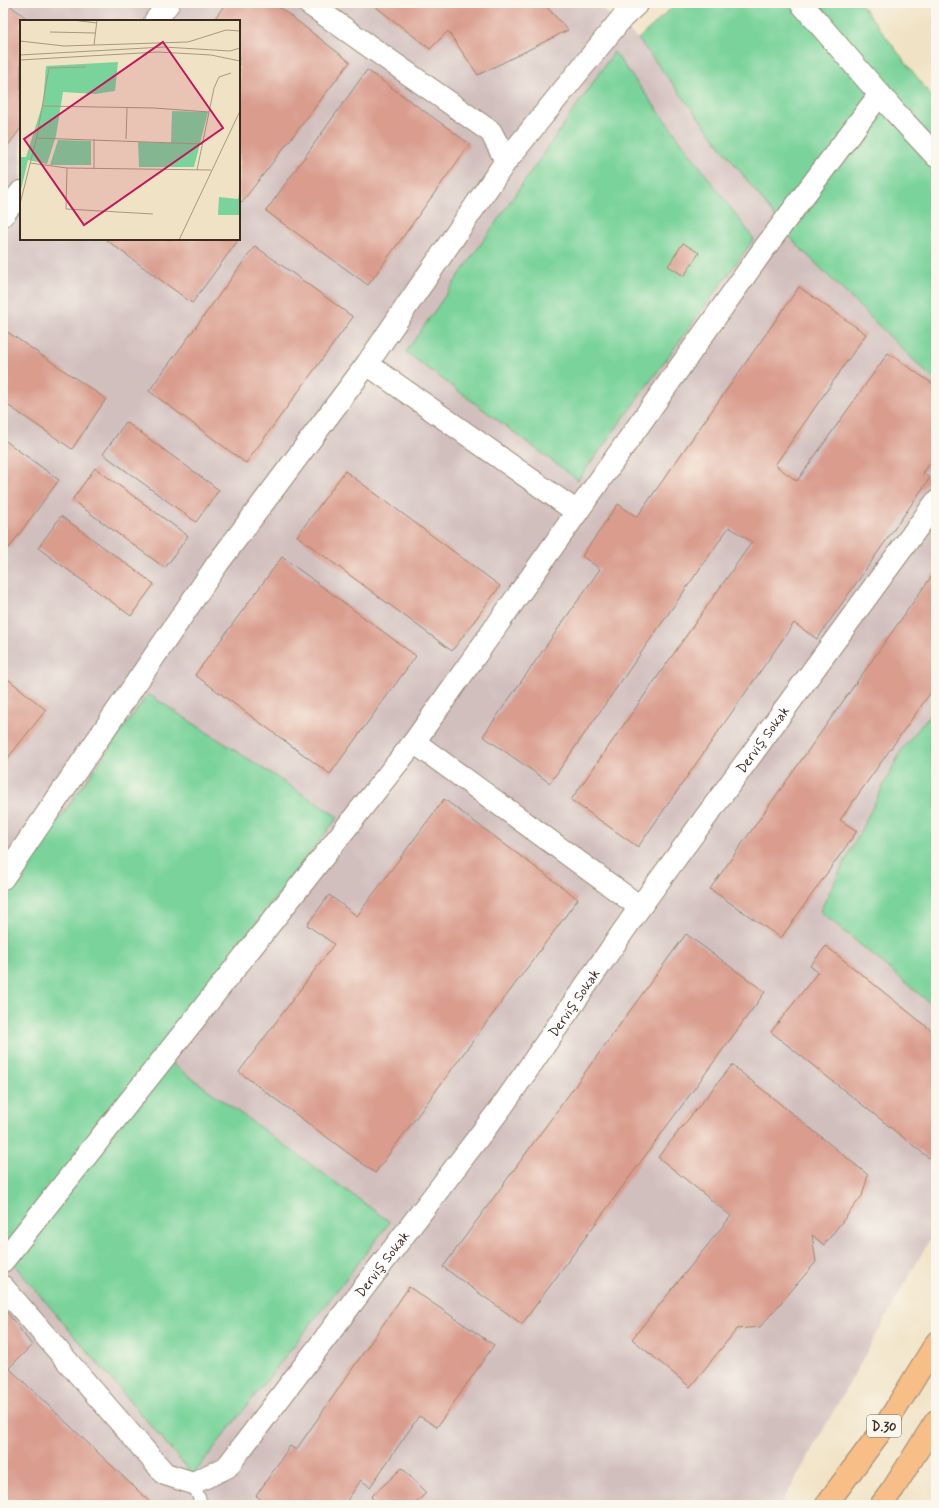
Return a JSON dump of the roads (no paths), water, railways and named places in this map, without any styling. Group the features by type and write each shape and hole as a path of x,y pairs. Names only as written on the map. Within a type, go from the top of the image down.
{"highway":[{"name":"D.30","path":"826,1505 887,1423 936,1343"},
{"path":"881,1505 893,1489 936,1421"}],"street":[{"path":"156,20 169,3"},
{"path":"308,3 491,132 506,161"},
{"path":"3,878 218,563 367,364 506,161 622,18 638,3"},
{"path":"801,3 936,156"},
{"path":"3,1261 414,742 763,250 880,94"},
{"path":"3,215 20,193"},
{"path":"367,364 577,512"},
{"name":"Derviş Sokak","path":"193,1483 227,1467 503,1105 640,907 936,502"},
{"path":"414,742 640,907"},
{"path":"3,1287 165,1474 193,1483"}],"lane":[{"path":"193,1483 202,1505"}]}
